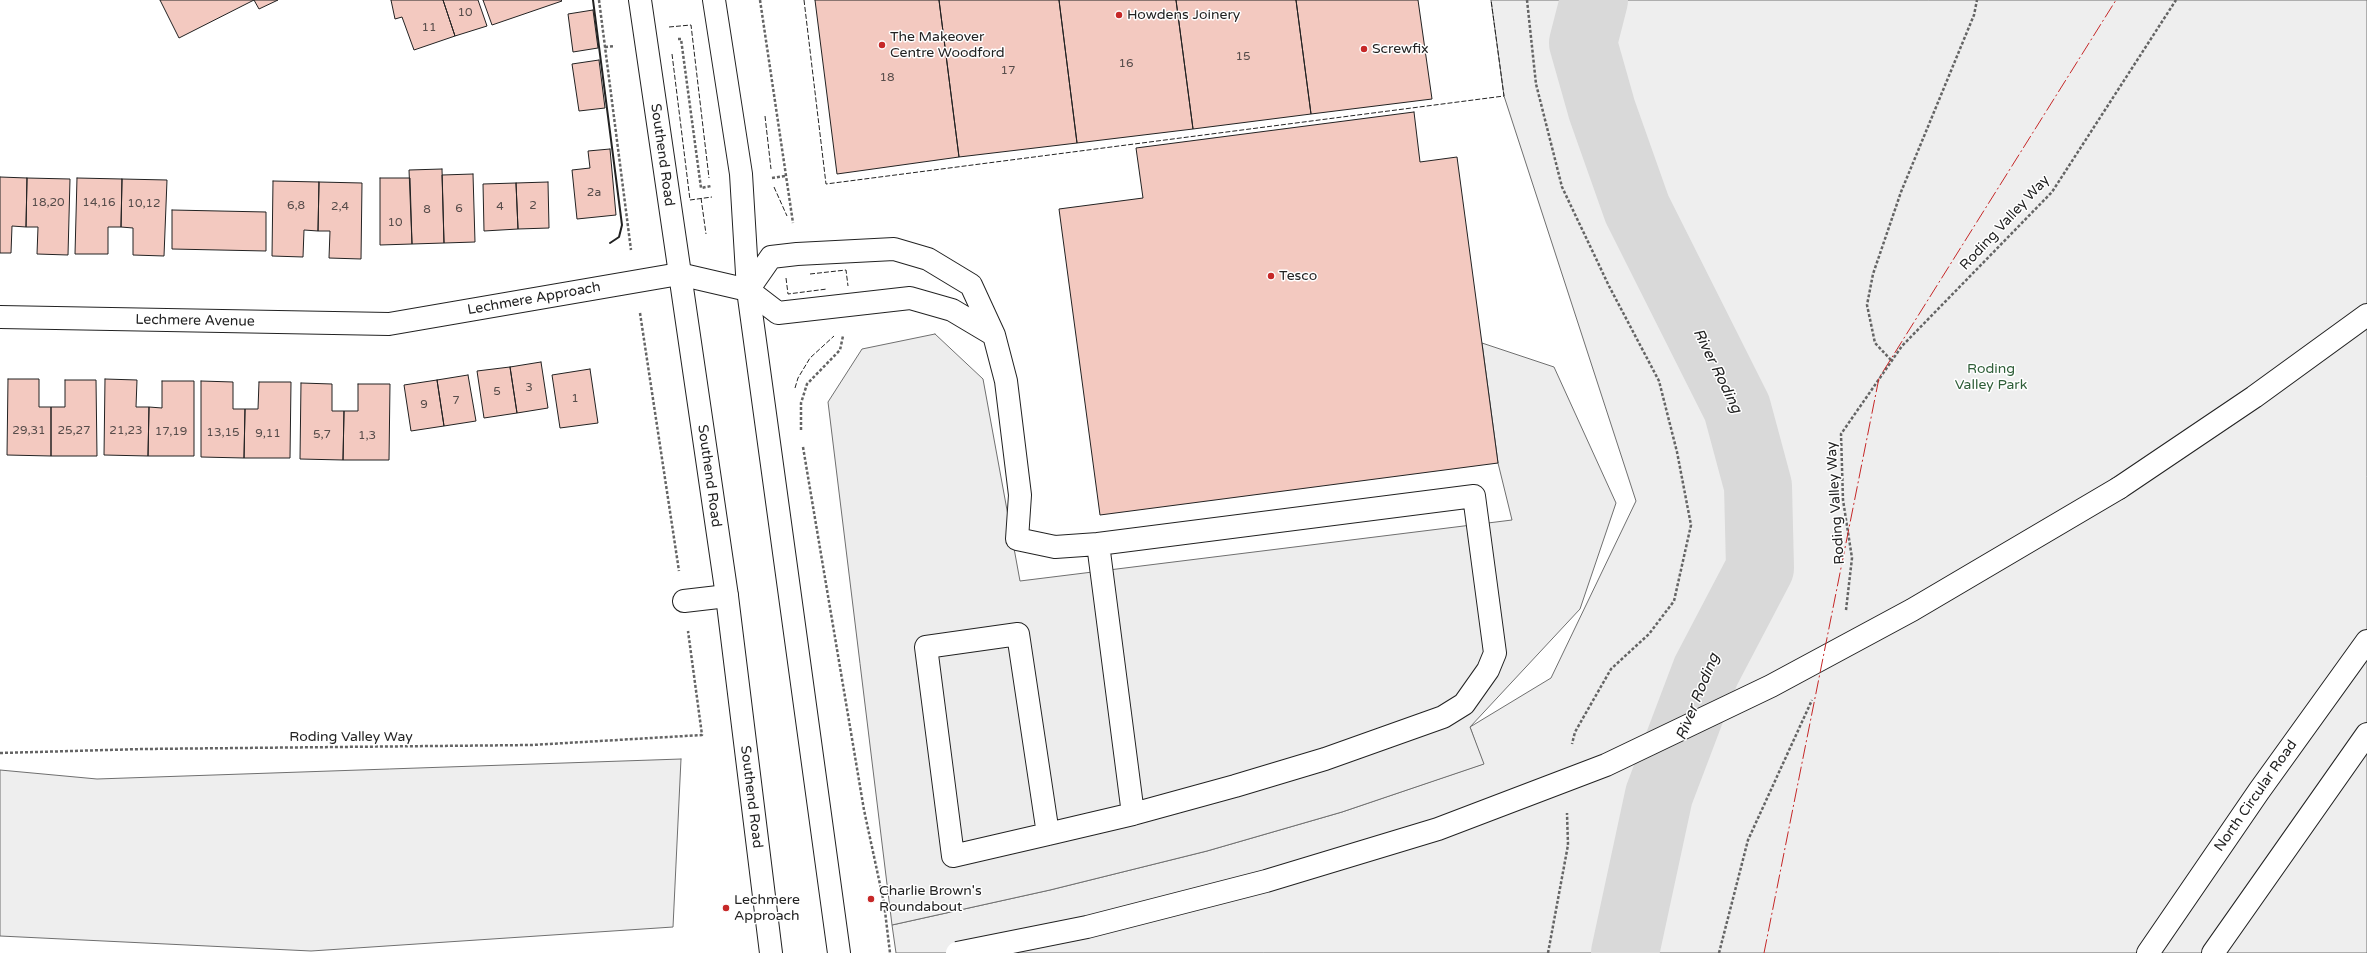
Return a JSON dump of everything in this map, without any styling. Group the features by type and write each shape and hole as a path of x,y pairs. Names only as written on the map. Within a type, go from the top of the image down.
{"main road":[{"name":"Southend Road","path":"640,0 727,596 771,953"},
{"path":"714,0 741,174 748,290 839,953"},
{"path":"748,290 771,257 797,254 894,249 928,259 971,285 994,335 1006,381 1020,495 1018,539 1055,547 1098,544 1474,496 1495,653 1488,670 1464,704 1444,717 1325,759 1235,786 1132,814 1048,834 953,856 926,647 1018,634 1048,834"},
{"path":"679,274 748,290 778,313 910,298 952,310 994,335"},
{"name":"Lechmere Approach","path":"389,324 679,274"},
{"path":"957,953 1087,927 1266,881 1438,829 1606,765 1771,686 1912,610 2119,488 2254,397 2367,315"},
{"name":"Lechmere Avenue","path":"0,317 389,324"},
{"path":"1098,544 1132,814"},
{"path":"684,601 727,596"},
{"name":"North Circular Road","path":"2148,953 2367,640"},
{"path":"2213,953 2367,734"}],"path":[{"path":"599,0 630,248"},
{"path":"760,0 793,227"},
{"path":"1527,0 1536,84 1562,187 1609,286 1659,381 1677,452 1691,525 1674,600 1648,634 1611,669 1575,732 1571,746"},
{"path":"1891,360 1875,343 1868,305 1873,274 1901,192 1974,15 1977,0"},
{"name":"Roding Valley Way","path":"1844,618 1848,604 1852,558 1843,500 1841,434 1902,346 2052,192 2176,0"},
{"path":"674,39 681,38 701,188 713,186"},
{"path":"770,179 785,176"},
{"path":"640,317 684,601"},
{"path":"801,432 801,403 807,384 840,350 843,340 842,329"},
{"path":"802,439 864,810 884,903 890,953"},
{"name":"Roding Valley Way","path":"0,753 143,749 532,745 702,735 684,601"},
{"path":"1719,953 1748,840 1814,695"},
{"path":"1548,953 1568,845 1567,805"}],"green space":[{"name":"Roding Valley Park","path":"1491,0 2367,0 2367,953 896,953 892,925 1050,890 1207,851 1342,812 1483,764 1470,727 1551,678 1636,501 1504,96"},
{"path":"681,759 673,927 311,951 0,936 0,770 97,779"}],"shaded area":[{"path":"1573,0 1622,0 1612,15 1556,37"},
{"path":"935,334 983,379 1020,581 1512,520 1498,463 1482,343 1554,367 1616,503 1580,609 1470,727 1484,764 1342,812 1207,851 1050,890 892,925 828,402 862,349"}],"building":[{"path":"160,0 254,0 179,38"},
{"path":"254,0 278,0 259,9"},
{"path":"391,0 443,0 455,36 414,50 402,17 395,19"},
{"path":"443,0 478,0 487,26 455,36"},
{"path":"483,0 561,0 562,1 492,25"},
{"path":"815,0 939,0 959,157 837,174"},
{"path":"939,0 1059,0 1077,143 959,157"},
{"path":"1059,0 1176,0 1193,129 1077,143"},
{"path":"1176,0 1296,0 1311,114 1193,129"},
{"name":"Screwfix","path":"1296,0 1418,0 1432,99 1311,114"},
{"path":"593,10 598,48 573,52 568,14"},
{"path":"599,60 605,108 579,111 572,64"},
{"name":"Tesco","path":"1414,112 1420,162 1457,157 1498,463 1100,515 1059,209 1143,198 1136,148"},
{"path":"610,149 616,215 577,219 572,170 590,168 588,151"},
{"path":"442,169 444,243 412,244 409,170"},
{"path":"473,174 475,242 444,243 442,175"},
{"path":"0,177 27,178 26,227 12,226 11,253 0,253"},
{"path":"27,178 70,179 68,255 37,254 38,227 26,227"},
{"path":"77,178 122,179 121,227 108,227 108,254 75,254"},
{"path":"380,178 410,178 412,244 380,245"},
{"path":"122,179 167,180 164,256 133,255 133,228 121,227"},
{"path":"273,181 319,182 318,231 304,230 303,257 272,256"},
{"path":"319,182 362,183 361,259 329,258 330,231 318,231"},
{"path":"548,182 549,228 518,229 516,183"},
{"path":"516,183 518,229 484,231 483,184"},
{"path":"172,210 266,212 266,251 172,249"},
{"path":"541,362 548,408 517,413 510,367"},
{"path":"510,367 517,413 484,418 477,371"},
{"path":"590,369 598,423 560,428 552,375"},
{"path":"468,375 476,421 444,426 437,380"},
{"path":"8,379 39,379 39,407 51,407 51,456 7,455"},
{"path":"105,379 137,380 136,407 149,407 148,456 104,455"},
{"path":"65,380 96,380 97,456 51,456 51,407 65,407"},
{"path":"437,380 444,426 411,431 404,385"},
{"path":"162,381 194,381 194,456 148,456 149,407 162,408"},
{"path":"201,381 233,382 233,409 245,409 244,458 201,457"},
{"path":"259,382 291,382 290,458 244,458 245,409 258,409"},
{"path":"301,383 332,384 332,411 344,411 343,460 300,459"},
{"path":"358,384 390,384 389,460 343,460 344,411 358,411"}],"waterway":[{"name":"River Roding","path":"1594,0 1583,43 1602,110 1637,209 1737,408 1758,486 1760,568 1706,671 1659,795 1625,953"}],"fence":[{"path":"804,0 826,184 1504,96 1491,0"},
{"path":"669,27 691,25 709,178"},
{"path":"672,54 690,200 712,197"},
{"path":"765,116 771,169"},
{"path":"774,187 787,216"},
{"path":"701,198 706,234"},
{"path":"810,274 846,270 848,286"},
{"path":"786,278 788,294 827,289"},
{"path":"795,388 798,378 810,358 834,336"}],"wall":[{"path":"593,0 622,225 619,237 610,243"}],"power":[{"path":"1764,953 1879,378 2116,0"}],"place":[{"name":"Howdens Joinery","path":"1119,15"},
{"name":"The Makeover Centre Woodford","path":"882,45"},
{"name":"Screwfix","path":"1364,49"},
{"name":"Tesco","path":"1271,276"},
{"name":"Charlie Brown's Roundabout","path":"871,899"},
{"name":"Lechmere Approach","path":"726,908"}]}
